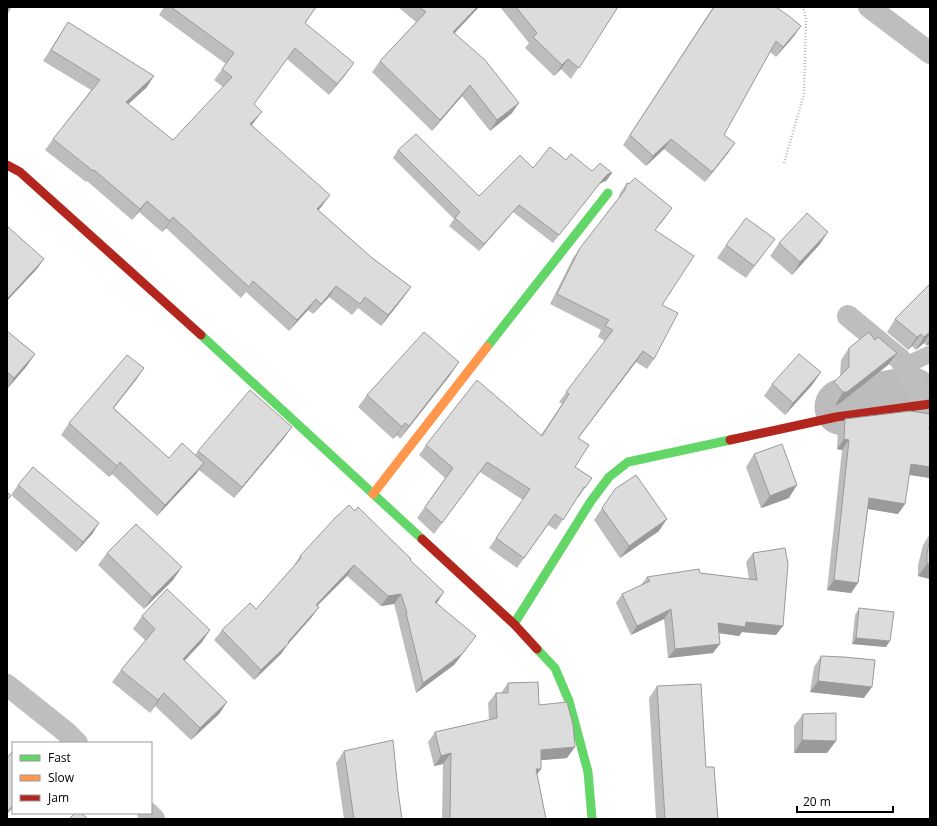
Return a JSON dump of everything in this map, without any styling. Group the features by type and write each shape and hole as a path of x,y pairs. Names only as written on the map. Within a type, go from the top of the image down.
{"street":[{"path":"869,7 930,53"},
{"path":"7,165 20,172 204,338 514,624 555,668 569,701 588,772 592,819"},
{"path":"373,494 608,193"},
{"path":"514,624 591,501 609,477 628,462 836,417 928,404 900,359 848,316"},
{"path":"7,685 66,732 76,742"}],"lane":[{"path":"904,366 930,354"}],"path":[{"path":"784,163 804,94 806,19 803,7"}],"building":[{"path":"171,7 316,7 305,23 354,63 337,84 295,48 254,104 262,112 250,124 330,195 317,209 371,257 411,287 388,315 365,297 360,304 336,286 321,304 316,299 297,320 253,281 249,287 173,217 170,221 147,201 140,209 94,170 93,171 53,139 100,80 51,50 68,22 154,76 126,102 173,140 232,77 222,69 234,53"},
{"path":"419,7 477,7 453,32 485,60 519,103 497,120 470,85 440,120 380,61 426,12"},
{"path":"516,7 618,7 579,68 568,59 562,65 533,37 537,33"},
{"path":"714,7 776,7 801,26 783,47 776,41 724,135 735,143 712,172 671,139 653,156 630,135"},
{"path":"416,134 479,196 520,155 533,168 550,147 566,160 571,154 592,171 600,163 612,173 608,174 604,178 559,235 519,205 484,244 455,218 460,212 398,150"},
{"path":"635,178 672,208 655,230 694,256 662,305 678,313 654,359 643,351 578,438 589,445 575,467 592,478 585,488 584,487 563,520 555,514 524,558 496,538 530,489 487,462 442,523 425,507 453,468 426,445 477,380 542,436 569,394 566,392 613,330 605,326 609,320 557,294 580,248 625,190 627,183 629,184"},
{"path":"807,213 828,232 800,262 779,243"},
{"path":"746,218 775,239 754,266 726,245"},
{"path":"7,226 44,259 7,299"},
{"path":"930,284 930,332 924,337 921,334 917,337 895,319"},
{"path":"7,331 35,354 14,378 7,372"},
{"path":"424,332 459,362 409,426 405,423 402,427 367,395"},
{"path":"869,332 875,340 878,337 897,353 847,392 843,392 834,382 849,367 849,348"},
{"path":"799,354 821,372 793,403 772,384"},
{"path":"127,355 144,368 113,408 169,458 182,443 204,463 165,505 120,462 117,466 69,423"},
{"path":"250,390 292,427 242,487 198,451"},
{"path":"910,411 930,414 930,467 911,464 905,504 869,498 858,583 834,580 849,440 844,439 845,419"},
{"path":"782,444 797,485 770,496 754,454"},
{"path":"33,467 99,523 83,542 18,485"},
{"path":"636,475 667,519 629,546 602,508 615,489"},
{"path":"7,492 11,496 7,500"},
{"path":"349,505 355,511 358,507 444,592 435,602 476,636 462,654 423,683 407,613 401,594 388,596 354,565 316,605 319,607 288,642 289,643 261,670 222,630 250,603 256,609 301,558 300,556"},
{"path":"136,524 182,567 152,597 107,553"},
{"path":"930,539 930,564 927,564 927,553"},
{"path":"785,548 788,564 783,626 746,622 745,627 718,623 720,644 675,649 671,609 637,626 622,594 650,581 647,577 699,569 700,573 757,580 753,553"},
{"path":"167,589 210,630 183,659 227,702 200,728 164,693 158,700 121,670 155,629 142,616"},
{"path":"859,608 894,612 890,641 856,638"},
{"path":"821,656 875,660 872,687 818,681"},
{"path":"538,682 539,705 567,702 573,725 575,747 541,750 541,769 536,769 546,819 450,819 451,753 441,756 435,732 497,718 496,693 508,693 508,683"},
{"path":"701,684 706,767 714,767 718,819 665,819 657,686"},
{"path":"836,713 836,741 802,740 803,714"},
{"path":"393,740 402,819 354,819 344,751"},
{"path":"12,752 12,806 7,812 7,758"},
{"path":"74,814 82,814 88,819 69,819"}],"waterway":[{"path":"843,407 910,395"}],"traffic: fast":[{"path":"487,347 608,193"},
{"path":"201,335 422,539"},
{"path":"514,624 591,501 609,477 628,462 730,440"},
{"path":"537,649 555,668 569,701 588,772 592,819"}],"traffic: slow":[{"path":"373,494 487,347"}],"traffic: jam":[{"path":"7,165 20,172 201,335"},
{"path":"730,440 836,417 930,404"},
{"path":"422,539 514,624 537,649"}]}
